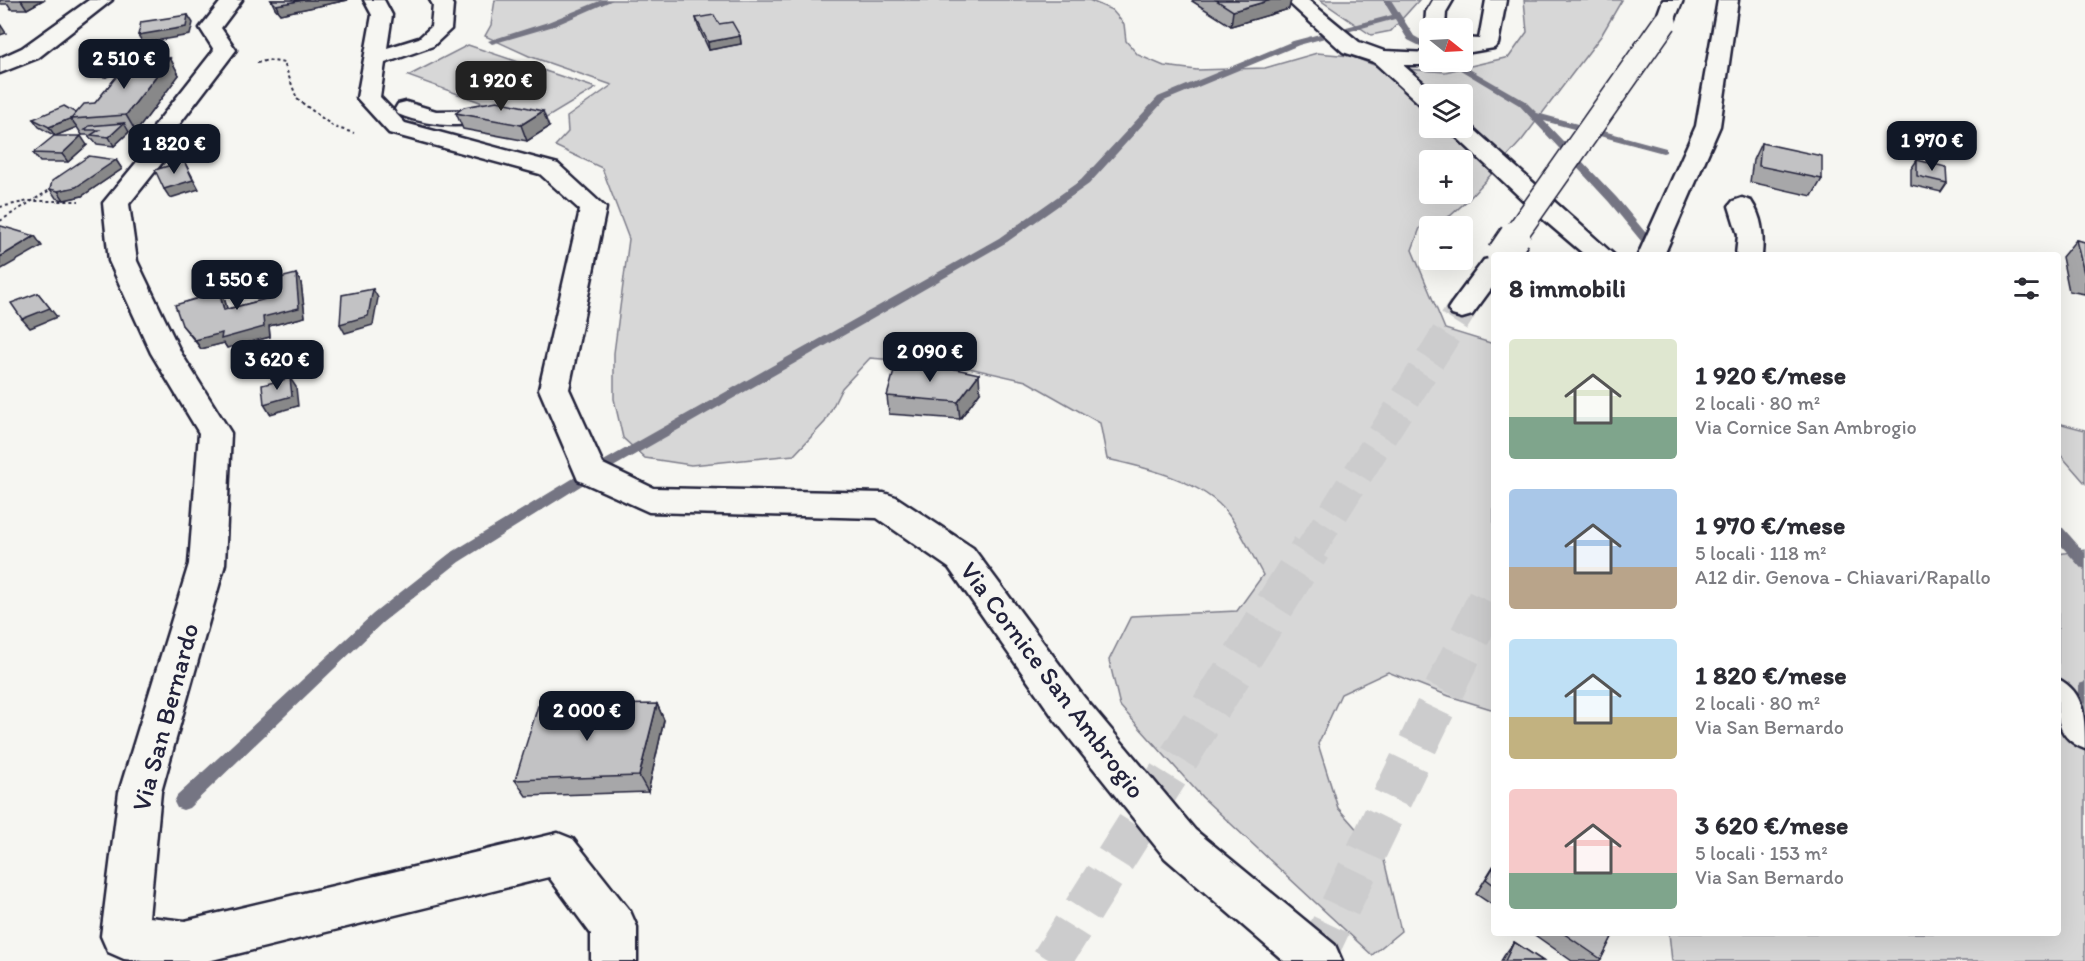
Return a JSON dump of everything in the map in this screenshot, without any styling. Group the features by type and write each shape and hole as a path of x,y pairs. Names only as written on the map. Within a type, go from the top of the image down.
{"main road":[{"path":"0,66 30,53 102,0"},
{"name":"Via San Bernardo","path":"231,0 210,28 225,50 167,125 156,154 116,203 123,261 166,353 215,433 207,564 140,792 124,936 185,944 558,854 614,927 614,961"},
{"path":"374,0 382,15 372,72 385,100 421,116 464,119 487,114"},
{"path":"372,72 426,42 441,29 443,5 440,0"},
{"path":"1296,0 1351,47 1382,57 1419,59"},
{"path":"1436,18 1436,12 1443,0"},
{"path":"1473,47 1487,44 1492,36 1491,9 1496,0"},
{"path":"1504,252 1665,22 1673,0"},
{"path":"1652,252 1708,126 1728,0"},
{"path":"1382,57 1419,91"},
{"name":"Via Cornice San Ambrogio","path":"372,72 368,98 396,128 549,169 593,208 554,389 590,471 649,500 884,506 962,558 1070,708 1180,844 1319,961"},
{"path":"1470,138 1553,215 1597,252"},
{"path":"1742,206 1751,235 1749,252"},
{"path":"1461,309 1491,270"},
{"path":"2061,700 2085,731"}],"path":[{"path":"251,64 267,60 284,63 297,99 334,127 357,134"},
{"path":"0,221 59,184"},
{"path":"0,207 30,201"}],"shaded area":[{"path":"495,0 1089,0 1112,10 1124,24 1126,41 1138,55 1164,66 1197,70 1265,68 1317,53 1351,56 1379,67 1419,70 1419,72 1473,72 1473,65 1509,57 1527,32 1524,0 1622,0 1601,36 1522,140 1473,195 1473,150 1419,150 1419,204 1463,204 1450,216 1419,216 1419,231 1412,250 1419,270 1445,329 1491,343 1491,709 1449,696 1388,672 1341,694 1318,744 1338,808 1384,860 1401,931 1372,955 1202,797 1120,706 1109,660 1131,616 1237,611 1263,575 1238,528 1217,502 1189,484 1172,477 1107,459 1100,423 1026,381 956,365 870,358 842,388 825,422 794,455 691,465 645,458 623,438 614,399 614,353 629,239 602,168 555,146 568,132 567,117 612,85 529,56 485,36 491,25"},
{"path":"1320,0 1419,0 1391,31 1371,35"},
{"path":"468,45 596,88 538,123 408,76"},
{"path":"2061,424 2085,430 2085,483 2061,455"},
{"path":"2085,550 2085,961 1672,961 1669,936 2061,936 2061,554"}],"building":[{"path":"271,0 304,0 276,5"},
{"path":"1216,0 1271,0 1233,11"},
{"path":"188,15 186,27 138,35 141,22"},
{"path":"714,15 719,24 732,22 740,36 708,42 696,18"},
{"path":"123,47 137,51 101,69 81,67"},
{"path":"170,58 126,115 71,119 84,104 95,103 129,61"},
{"path":"497,101 543,111 521,125 456,113 464,107"},
{"path":"64,106 76,113 72,118 49,127 33,119"},
{"path":"124,123 109,137 91,135 99,130 85,130 89,126"},
{"path":"54,136 81,136 62,154 33,153"},
{"path":"1761,143 1822,156 1822,179 1759,166"},
{"path":"89,156 116,160 76,187 58,191 50,189 52,181"},
{"path":"1917,160 1946,167 1947,183 1917,176"},
{"path":"184,161 193,180 164,189 155,170"},
{"path":"1,226 35,236 0,257"},
{"path":"2076,240 2085,242 2085,274 2084,273"},
{"path":"296,274 299,308 263,317 264,327 221,339 222,333 195,340 182,325 175,305 219,292 224,310 270,298 268,281"},
{"path":"373,289 368,316 340,324 342,295"},
{"path":"38,293 50,308 22,319 11,303"},
{"path":"896,364 951,368 979,374 958,402 887,396"},
{"path":"290,378 292,396 264,404 262,385"},
{"path":"657,704 639,776 515,780 538,706"},
{"path":"1491,871 1491,883 1486,879"},
{"path":"1567,936 1612,936 1601,959"},
{"path":"1514,942 1543,961 1505,961"}],"waterway":[{"path":"492,41 551,24 609,0"},
{"path":"1387,0 1411,38 1419,43"},
{"path":"183,802 378,618 454,558 582,479 1003,240 1085,182 1161,99 1296,43 1396,16"},
{"path":"1468,72 1522,103 1613,200 1650,245 1659,252"},
{"path":"1536,116 1663,150"},
{"path":"2061,535 2085,563"},
{"path":"2085,689 2085,697"}],"tunnel":[{"path":"1310,550 1462,309"},
{"path":"1051,961 1311,548"},
{"path":"1314,961 1491,592"}]}
